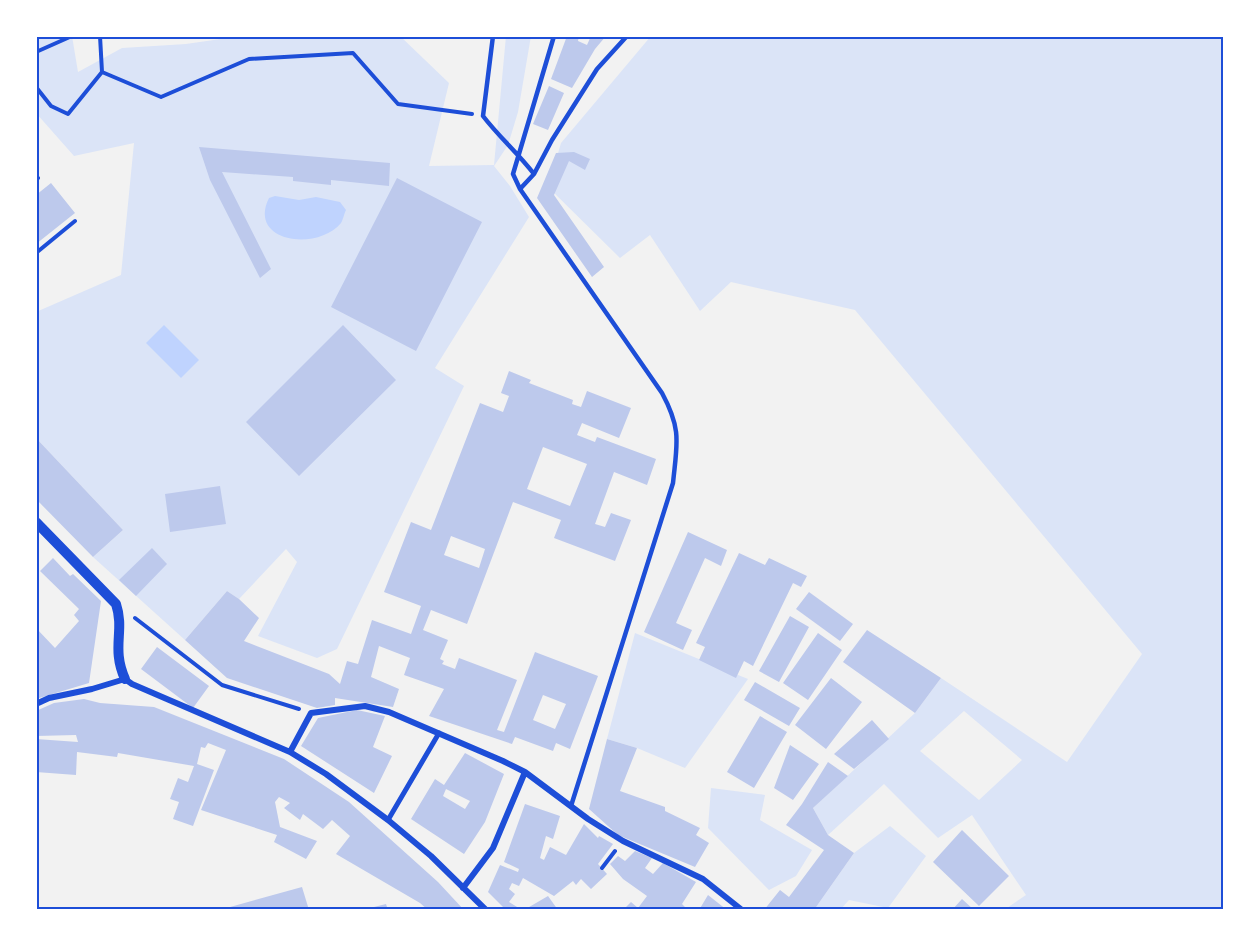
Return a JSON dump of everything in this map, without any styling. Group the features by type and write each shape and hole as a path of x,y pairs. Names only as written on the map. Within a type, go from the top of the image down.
{"street":[{"path":"36,522 111,596 119,613 118,660 125,679 290,752 326,774 388,820 431,856 486,910"},
{"path":"36,704 49,698 125,679"},
{"path":"290,752 311,713 365,706 389,712 525,772 588,819 623,841 703,879 742,910"},
{"path":"388,820 439,733"},
{"path":"463,888 493,848 525,772"}],"lane":[{"path":"493,36 483,116 499,137 519,153 534,174"},
{"path":"554,36 513,174 520,189 662,393 673,414 678,438 673,483 571,806"},
{"path":"520,189 534,174 552,140 597,69 627,36"}],"path":[{"path":"36,52 72,36"},
{"path":"36,87 51,106 68,114 102,72 100,36"},
{"path":"102,72 161,97 249,59 353,53 398,105 483,116"},
{"path":"36,253 75,221"},
{"path":"133,616 222,685 311,713"},
{"path":"602,868 623,841"}],"shaded area":[{"path":"36,36 72,36 78,72 122,48 186,44 242,36 400,36 449,83 429,166 494,165 506,36 531,36 518,112 508,145 494,166 510,186 529,217 435,368 464,386 337,649 317,658 258,636 297,562 286,549 239,599 227,591 185,640 93,557 123,530 36,438 36,312 121,275 134,143 74,156 36,113"},
{"path":"651,36 1224,36 1224,910 1004,910 1026,895 972,815 938,838 884,784 828,835 813,808 915,713 941,678 1067,762 1142,654 855,310 731,282 700,311 650,235 620,258 548,187 561,143","holes":["964,711 1022,760 979,800 920,751"]},
{"path":"635,633 748,679 685,768 637,748 607,739"},
{"path":"711,788 765,795 760,820 812,850 796,876 769,890 708,828"},
{"path":"890,826 926,856 888,908 849,900 840,910 814,910 854,853"}],"water":[{"path":"275,196 299,200 316,197 340,202 346,210 341,223 330,232 317,238 288,238 276,233 268,225 265,213 269,198"},
{"path":"164,325 199,360 181,378 146,343"}],"building":[{"path":"567,36 579,36 578,41 587,45 591,36 606,36 595,49 572,88 551,79"},
{"path":"549,86 564,93 548,130 533,124"},
{"path":"199,147 390,163 389,186 331,180 331,185 293,181 293,177 222,172 271,269 260,278 210,180"},
{"path":"574,152 590,159 585,170 569,161 554,195 604,267 592,277 537,198 556,153"},
{"path":"397,178 482,222 416,351 331,307"},
{"path":"51,183 75,213 36,244 36,195"},
{"path":"343,325 396,380 299,476 246,422"},
{"path":"509,371 531,380 529,383 573,400 572,404 581,407 587,391 631,408 619,438 582,423 577,435 595,442 597,437 656,459 647,485 614,472 595,524 605,527 611,513 631,520 615,561 554,538 561,520 513,502 467,624 431,610 423,630 448,640 440,659 444,661 442,664 455,669 459,658 517,680 497,730 504,732 535,652 598,676 570,749 556,743 553,751 515,737 512,744 429,716 444,689 404,675 410,658 379,646 371,677 399,689 393,707 335,698 335,705 317,708 227,678 185,640 227,591 259,618 244,641 329,674 340,684 347,661 358,664 372,620 411,634 421,606 384,592 411,522 431,530 480,403 503,412 509,396 501,393","holes":["543,447 587,464 570,506 527,489","451,536 485,549 479,568 444,555","543,695 566,704 555,729 533,720"]},
{"path":"36,438 123,530 93,557 36,499"},
{"path":"220,486 226,524 170,532 165,494"},
{"path":"688,532 727,550 721,566 705,558 676,623 692,630 683,650 644,632"},
{"path":"152,548 167,564 136,596 119,580"},
{"path":"739,553 765,565 769,558 807,576 801,587 793,583 753,666 744,661 736,678 699,660 705,647 696,643"},
{"path":"53,558 70,576 73,574 101,601 89,683 36,699 36,628 55,648 79,621 74,615 79,609 40,571"},
{"path":"809,592 853,624 840,641 796,609"},
{"path":"790,616 809,627 779,682 759,671"},
{"path":"867,630 941,678 915,713 843,662"},
{"path":"818,633 842,650 808,700 783,683"},
{"path":"157,647 209,686 193,708 141,669"},
{"path":"831,678 862,702 826,749 795,725"},
{"path":"755,682 800,708 789,726 744,700"},
{"path":"84,699 100,703 154,707 284,759 349,802 438,882 464,910 428,910 420,903 336,854 350,836 332,820 323,829 303,814 300,820 284,808 290,803 279,797 275,802 280,827 317,841 306,859 274,842 277,835 201,810 226,750 208,743 205,748 201,747 197,764 214,770 193,826 173,819 179,802 170,799 178,778 188,782 194,766 118,753 117,757 77,752 76,775 36,772 36,739 78,742 76,735 36,736 36,711 54,703"},
{"path":"357,710 385,716 373,747 392,756 374,793 301,746 318,718"},
{"path":"760,716 787,732 754,788 727,772"},
{"path":"872,720 889,739 854,769 834,754"},
{"path":"607,739 637,748 620,791 665,807 665,811 700,828 696,835 709,843 695,867 618,835 589,809"},
{"path":"790,745 819,764 793,800 774,788"},
{"path":"465,753 504,774 485,822 464,854 411,819 435,779 444,785","holes":["446,789 470,801 465,809 443,796"]},
{"path":"828,762 848,776 813,808 828,835 854,853 814,910 764,910 780,890 789,897 824,850 786,825"},
{"path":"525,804 560,816 553,839 546,836 540,858 544,860 550,847 566,855 584,824 598,838 599,836 613,844 598,864 607,874 591,889 581,879 576,885 573,881 554,896 523,878 519,886 512,883 509,889 515,894 509,902 522,910 506,910 488,892 500,865 518,872 519,869 504,862"},
{"path":"962,830 1009,876 979,906 933,862"},
{"path":"635,851 652,858 645,868 653,874 663,863 696,882 682,904 688,910 623,910 631,902 638,908 647,896 623,879 610,864 618,856 625,861"},
{"path":"302,887 309,910 223,910 223,909"},
{"path":"708,895 727,910 699,910"},
{"path":"548,896 558,910 524,910"},
{"path":"962,899 974,910 952,910"},
{"path":"386,904 388,910 366,910 366,909"}]}
